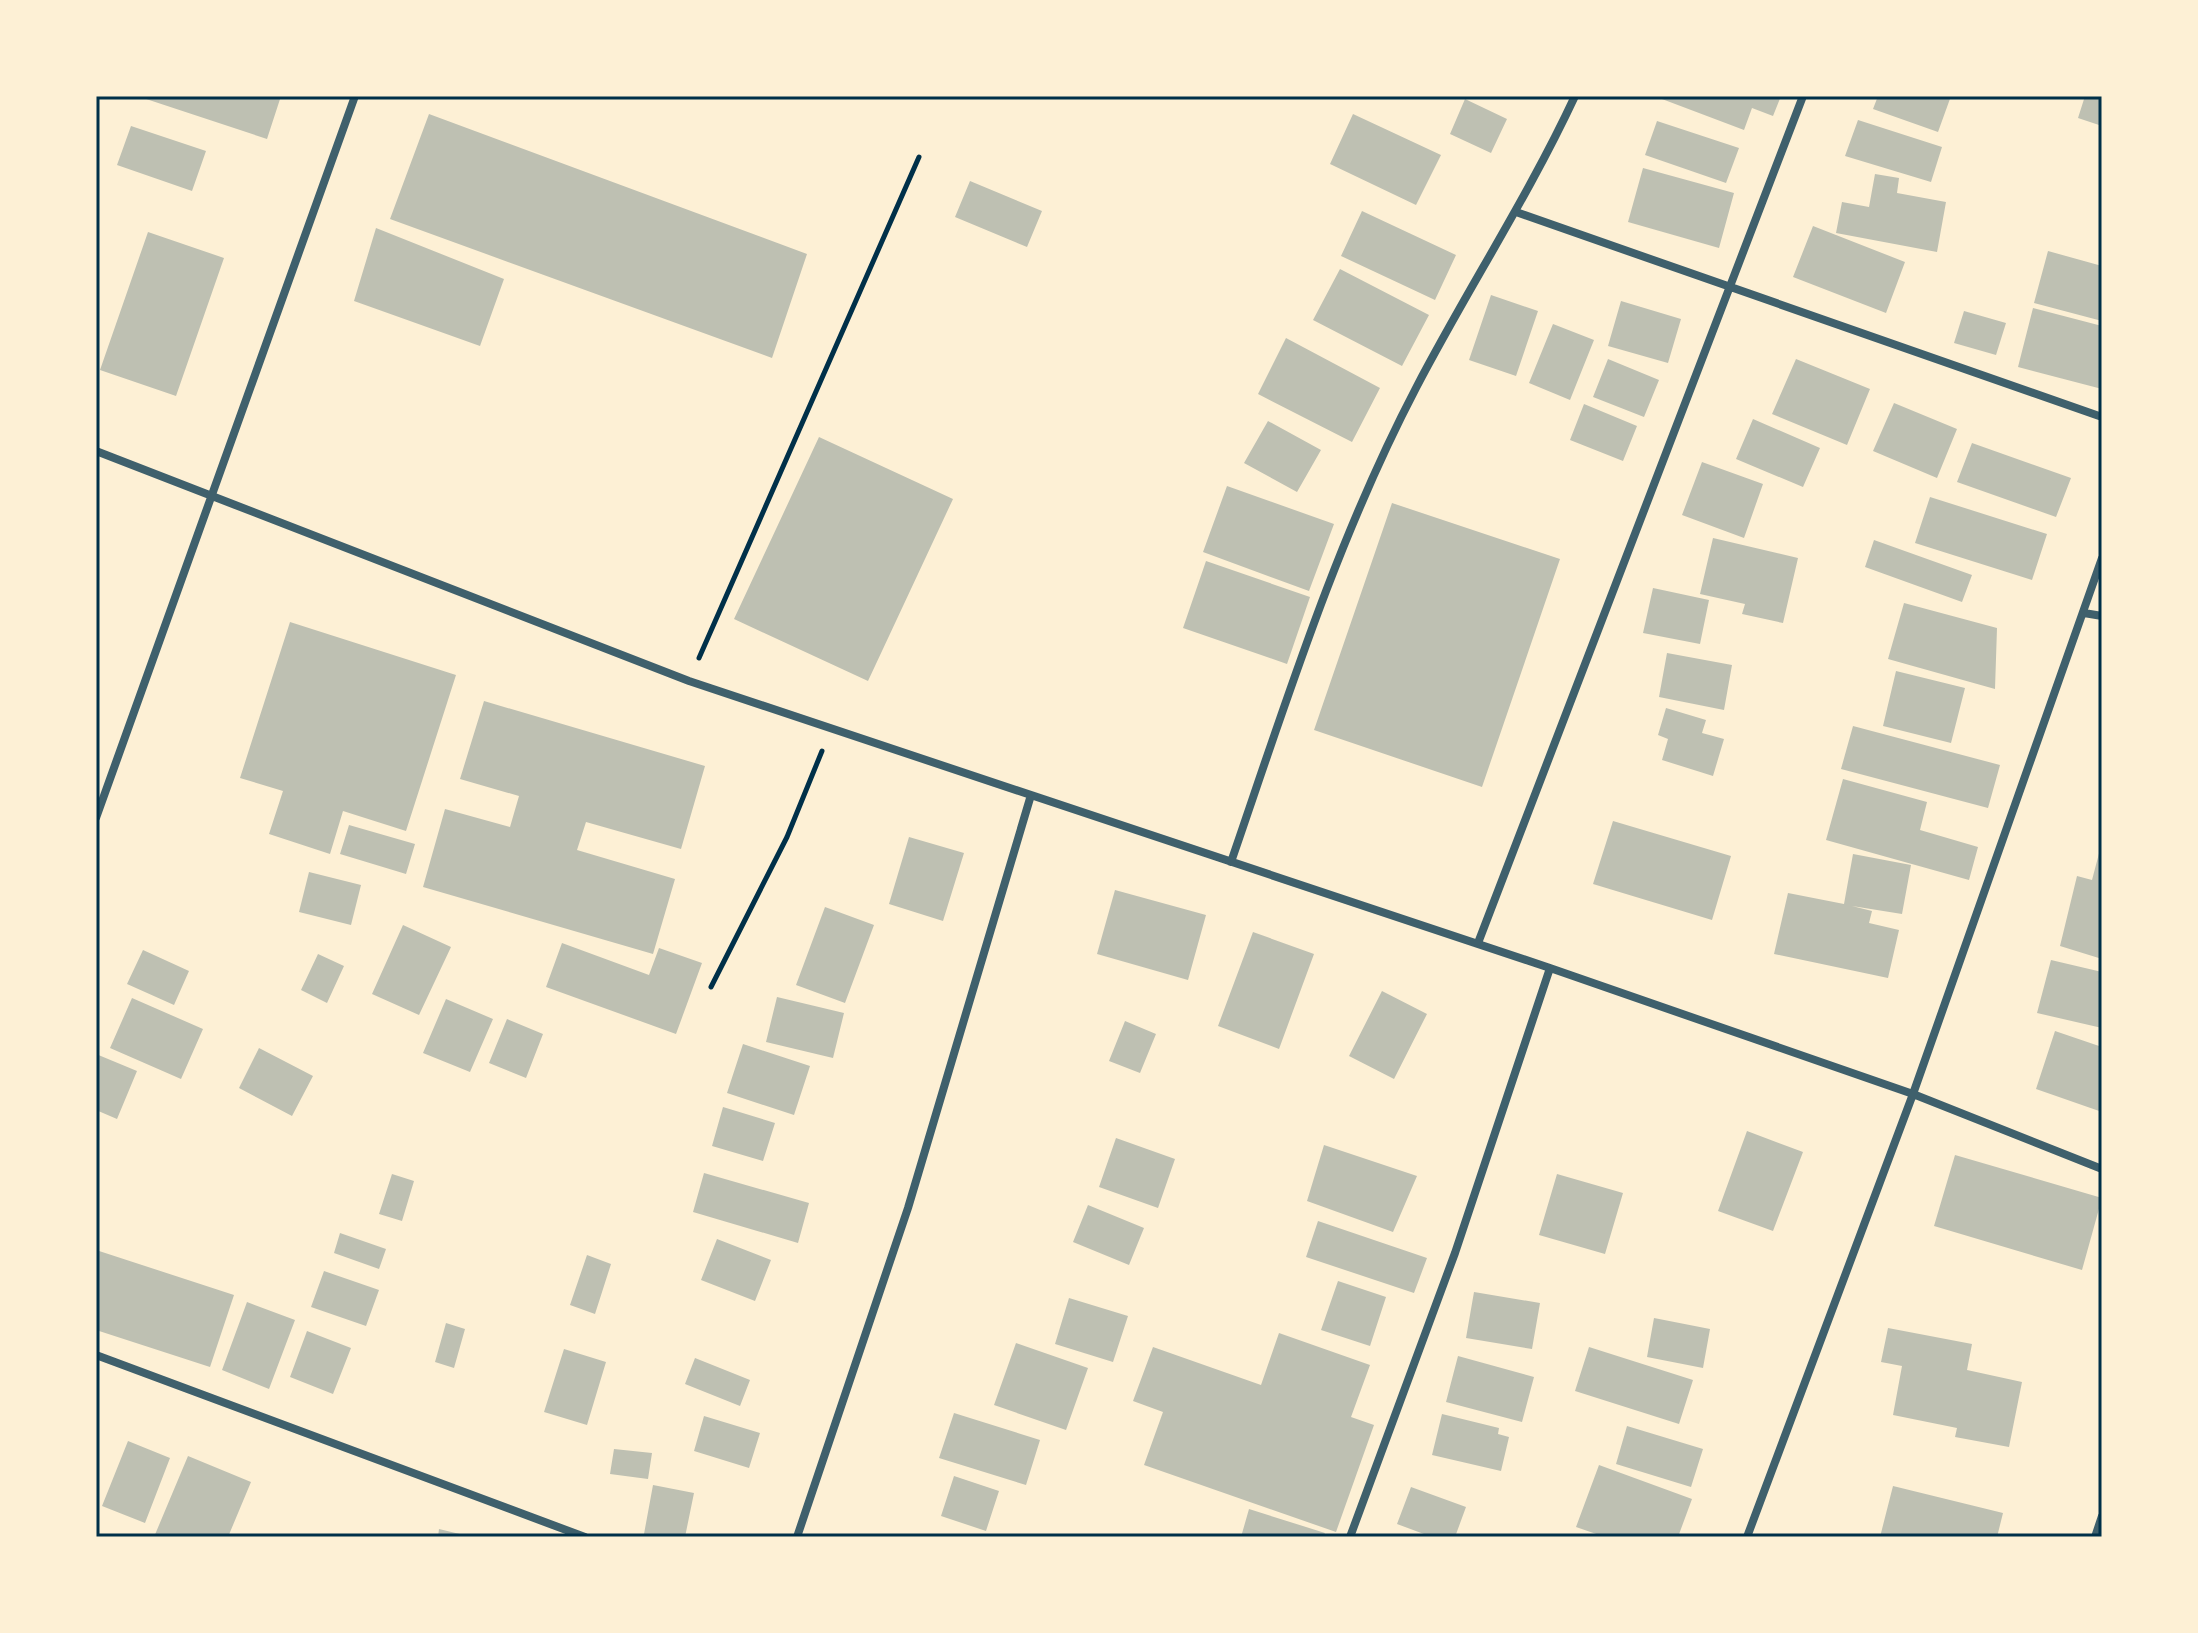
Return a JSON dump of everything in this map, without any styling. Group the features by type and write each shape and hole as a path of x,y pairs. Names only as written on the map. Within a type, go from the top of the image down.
{"street":[{"path":"96,818 355,96"},
{"path":"1231,862 1330,576 1415,390 1516,212 1575,96"},
{"path":"1478,943 1733,286 1803,96"},
{"path":"1516,212 2102,417"},
{"path":"96,451 212,493 689,681 1478,943 1913,1094 2102,1169"},
{"path":"1747,1537 1913,1094 2102,558"},
{"path":"2084,613 2102,616"},
{"path":"797,1537 908,1208 1031,795"},
{"path":"1350,1537 1455,1253 1550,968"},
{"path":"96,1355 585,1537"},
{"path":"2095,1537 2102,1516"}],"path":[{"path":"689,681 919,157"},
{"path":"711,987 787,837 832,728"}],"building":[{"path":"137,96 281,96 267,139"},
{"path":"1654,96 1781,96 1773,116 1752,108 1744,130"},
{"path":"1878,96 1951,96 1938,132 1873,109"},
{"path":"2085,96 2102,96 2102,126 2078,118"},
{"path":"1465,99 1507,119 1491,153 1450,134"},
{"path":"429,114 807,254 772,358 390,219"},
{"path":"1353,114 1441,155 1416,205 1330,164"},
{"path":"1858,120 1942,147 1931,182 1845,156"},
{"path":"1657,121 1739,148 1726,183 1645,155"},
{"path":"131,126 206,151 192,191 117,165"},
{"path":"1643,168 1734,193 1719,248 1628,222"},
{"path":"1875,174 1899,178 1897,193 1946,202 1937,252 1836,233 1842,202 1869,207"},
{"path":"970,181 1042,211 1027,247 955,217"},
{"path":"1362,211 1456,255 1435,300 1341,256"},
{"path":"1813,226 1905,262 1886,313 1793,277"},
{"path":"376,228 504,279 480,346 354,301"},
{"path":"148,232 224,258 176,396 100,370"},
{"path":"2048,251 2102,266 2102,321 2034,303"},
{"path":"1340,269 1429,315 1402,366 1313,320"},
{"path":"1491,295 1538,311 1516,376 1469,360"},
{"path":"1621,301 1681,319 1668,363 1608,346"},
{"path":"2033,308 2102,326 2102,389 2018,367"},
{"path":"1964,311 2006,323 1996,355 1954,343"},
{"path":"1553,324 1594,340 1570,400 1529,383"},
{"path":"1286,338 1380,388 1352,442 1258,394"},
{"path":"1608,359 1659,380 1644,417 1593,397"},
{"path":"1796,359 1870,389 1847,445 1772,414"},
{"path":"1894,403 1957,429 1937,478 1873,451"},
{"path":"1584,404 1637,426 1623,461 1570,440"},
{"path":"1753,419 1820,448 1803,487 1736,459"},
{"path":"1268,421 1321,450 1297,492 1244,463"},
{"path":"819,437 953,499 868,681 734,619"},
{"path":"1972,443 2071,478 2056,517 1957,482"},
{"path":"1702,462 1763,484 1744,538 1682,515"},
{"path":"1227,486 1334,524 1309,591 1203,552"},
{"path":"1930,497 2047,534 2032,580 1915,543"},
{"path":"1392,503 1560,559 1482,787 1314,730"},
{"path":"1713,538 1798,558 1783,623 1742,614 1745,604 1700,594"},
{"path":"1874,540 1972,575 1962,602 1865,567"},
{"path":"1206,561 1310,597 1287,664 1183,628"},
{"path":"1653,588 1709,600 1700,644 1643,633"},
{"path":"1904,603 1997,628 1995,689 1888,659"},
{"path":"290,622 456,675 406,831 343,811 330,854 269,834 283,791 240,778"},
{"path":"1667,653 1732,665 1724,710 1659,697"},
{"path":"1896,671 1965,688 1951,743 1883,726"},
{"path":"484,701 705,766 681,849 586,822 577,850 675,879 653,954 423,887 445,809 510,827 519,796 460,779"},
{"path":"1666,708 1706,720 1702,733 1724,739 1713,776 1662,760 1668,739 1658,735"},
{"path":"1853,726 2000,765 1988,808 1841,769"},
{"path":"1843,779 1927,802 1920,830 1978,847 1969,880 1826,840"},
{"path":"1613,821 1731,856 1712,920 1593,884"},
{"path":"349,825 415,844 406,874 340,854"},
{"path":"909,837 964,853 943,921 889,904"},
{"path":"2102,842 2102,959 2060,946 2077,876 2092,880"},
{"path":"1853,854 1911,865 1902,914 1852,906 1872,911 1869,923 1899,930 1888,978 1774,954 1788,893 1844,904"},
{"path":"309,872 361,885 351,925 299,912"},
{"path":"1115,890 1206,915 1188,980 1097,954"},
{"path":"825,907 874,925 845,1003 796,985"},
{"path":"403,925 451,947 419,1015 372,994"},
{"path":"1253,932 1314,954 1279,1049 1218,1026"},
{"path":"562,943 649,975 659,948 702,963 676,1034 546,987"},
{"path":"143,950 189,971 174,1005 127,984"},
{"path":"318,954 344,966 327,1003 301,990"},
{"path":"2051,960 2102,972 2102,1028 2037,1013"},
{"path":"1382,991 1427,1014 1394,1079 1349,1056"},
{"path":"777,997 844,1013 833,1058 766,1042"},
{"path":"132,998 203,1029 181,1079 110,1048"},
{"path":"446,999 493,1019 470,1072 423,1053"},
{"path":"507,1019 543,1034 526,1078 489,1063"},
{"path":"1125,1021 1156,1034 1140,1073 1109,1061"},
{"path":"2055,1031 2102,1047 2102,1112 2036,1089"},
{"path":"743,1044 810,1066 794,1115 727,1093"},
{"path":"259,1048 313,1076 292,1116 239,1088"},
{"path":"96,1054 137,1071 117,1119 96,1110"},
{"path":"723,1107 775,1123 763,1161 712,1146"},
{"path":"1747,1131 1803,1152 1773,1231 1718,1211"},
{"path":"1116,1138 1175,1159 1158,1208 1099,1187"},
{"path":"1324,1145 1417,1176 1393,1232 1307,1201"},
{"path":"1955,1155 2102,1198 2082,1270 1934,1226"},
{"path":"704,1173 809,1203 798,1243 693,1212"},
{"path":"392,1174 414,1181 402,1221 379,1214"},
{"path":"1557,1174 1623,1193 1605,1254 1539,1235"},
{"path":"1088,1205 1144,1228 1129,1265 1073,1242"},
{"path":"1318,1221 1427,1258 1414,1293 1306,1257"},
{"path":"340,1233 386,1249 379,1269 334,1253"},
{"path":"717,1239 771,1260 755,1301 701,1280"},
{"path":"96,1250 234,1295 210,1367 96,1330"},
{"path":"587,1255 611,1264 595,1314 570,1305"},
{"path":"324,1271 379,1290 366,1326 311,1307"},
{"path":"1338,1281 1386,1297 1370,1346 1321,1330"},
{"path":"1474,1292 1540,1303 1532,1349 1466,1338"},
{"path":"1069,1298 1128,1316 1113,1362 1055,1344"},
{"path":"247,1302 295,1320 269,1389 222,1370"},
{"path":"1654,1318 1710,1329 1703,1368 1647,1357"},
{"path":"446,1323 465,1329 454,1368 435,1362"},
{"path":"1888,1328 1972,1344 1967,1370 2022,1382 2009,1447 1955,1437 1957,1428 1893,1415 1902,1366 1881,1362"},
{"path":"307,1331 351,1348 333,1394 290,1377"},
{"path":"1279,1333 1370,1365 1351,1417 1374,1425 1336,1532 1144,1465 1163,1412 1133,1401 1153,1347 1261,1385"},
{"path":"1016,1343 1088,1368 1066,1430 994,1405"},
{"path":"1589,1347 1693,1380 1679,1424 1575,1391"},
{"path":"564,1349 606,1362 587,1425 544,1412"},
{"path":"1458,1356 1534,1377 1522,1422 1446,1402"},
{"path":"695,1358 750,1380 740,1406 685,1384"},
{"path":"954,1413 1040,1440 1026,1485 939,1458"},
{"path":"1442,1414 1499,1428 1498,1434 1509,1437 1501,1471 1432,1455"},
{"path":"704,1416 760,1433 749,1468 694,1451"},
{"path":"1627,1426 1703,1449 1691,1487 1616,1464"},
{"path":"128,1441 170,1458 145,1523 102,1506"},
{"path":"614,1449 652,1453 648,1479 610,1474"},
{"path":"188,1456 251,1482 228,1537 154,1537"},
{"path":"1599,1465 1692,1499 1678,1537 1605,1537 1576,1527"},
{"path":"954,1476 999,1491 986,1531 941,1516"},
{"path":"653,1485 694,1493 685,1537 644,1534"},
{"path":"1893,1486 2003,1513 1997,1537 1880,1537"},
{"path":"1411,1487 1466,1507 1455,1537 1432,1537 1397,1524"},
{"path":"1249,1509 1325,1533 1323,1537 1241,1537"},
{"path":"439,1529 468,1536 468,1537 438,1537"}]}
